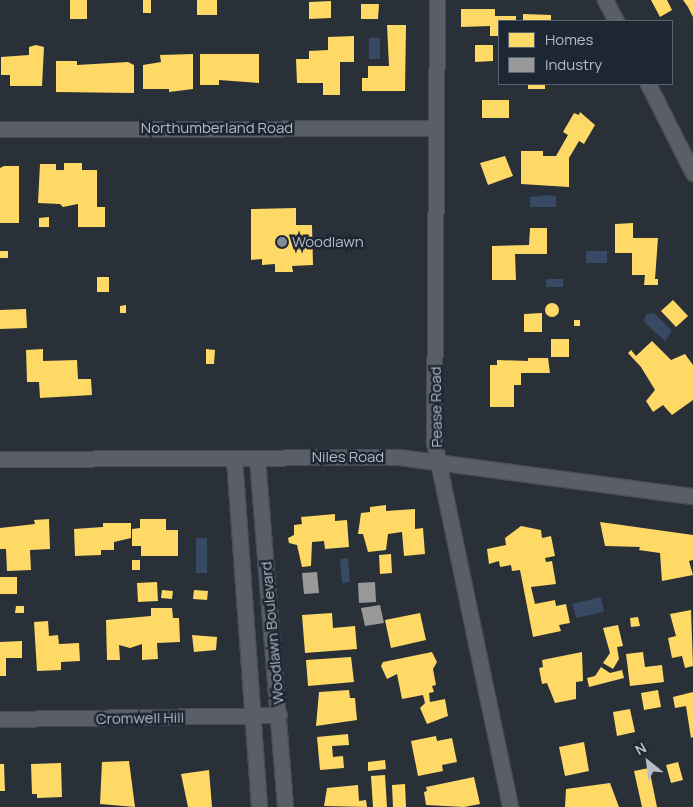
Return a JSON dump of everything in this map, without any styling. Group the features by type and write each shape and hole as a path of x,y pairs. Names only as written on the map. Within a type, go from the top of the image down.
{"street":[{"name":"Pease Road","path":"436,0 434,128 437,460 510,807"},
{"path":"605,0 615,20"},
{"path":"649,85 693,173"},
{"name":"Northumberland Road","path":"0,129 434,128"},
{"name":"Niles Road","path":"0,459 390,457 437,460 693,496"},
{"name":"Woodlawn Boulevard","path":"234,458 259,807"},
{"name":"Woodlawn Boulevard","path":"257,458 285,807"},
{"name":"Cromwell Hill","path":"0,719 279,716"}],"water":[{"path":"369,38 380,38 380,59 369,59"},
{"path":"548,195 556,197 556,207 530,207 530,197"},
{"path":"586,251 607,251 607,263 586,263"},
{"path":"546,279 563,279 563,287 546,287"},
{"path":"654,313 672,331 665,341 644,322 646,314"},
{"path":"196,538 207,538 207,573 196,573"},
{"path":"348,558 350,582 342,583 340,559"},
{"path":"601,597 604,612 576,618 572,604"}],"building: Homes":[{"path":"70,0 87,0 87,19 70,19"},
{"path":"143,0 151,0 151,13 143,13"},
{"path":"197,0 217,0 217,15 197,15"},
{"path":"651,0 667,0 672,10 660,17"},
{"path":"683,0 693,0 693,17 688,7"},
{"path":"331,1 331,18 309,19 309,2"},
{"path":"361,4 379,4 378,19 361,19"},
{"path":"461,9 495,9 495,16 516,16 516,20 498,20 498,36 490,36 490,26 461,27"},
{"path":"523,14 551,15 551,20 523,20"},
{"path":"387,25 406,25 405,91 362,91 362,78 368,78 368,66 389,66"},
{"path":"354,36 354,62 340,62 340,95 323,95 323,83 297,83 296,59 309,59 309,51 328,50 328,37"},
{"path":"36,45 44,47 42,86 10,86 10,75 1,75 1,57 29,55 29,47"},
{"path":"475,45 493,45 493,61 475,62"},
{"path":"193,54 193,89 169,92 169,89 143,89 143,65 161,62 160,55"},
{"path":"200,54 259,54 259,83 219,80 219,85 200,85"},
{"path":"56,61 77,61 77,65 128,62 134,65 134,93 56,92"},
{"path":"528,85 545,85 545,89 528,89"},
{"path":"482,100 509,100 509,118 482,118"},
{"path":"580,112 595,125 584,144 579,141 569,158 569,187 521,184 521,151 543,151 543,156 556,156 568,135 563,132 574,113 579,115"},
{"path":"505,156 513,176 488,185 480,163"},
{"path":"64,163 82,163 82,170 97,170 97,207 105,207 105,227 78,227 78,204 63,207 60,204 38,203 40,164 56,164 56,170 64,170"},
{"path":"4,166 19,166 19,223 0,223 0,168"},
{"name":"Woodlawn","path":"296,208 296,225 312,225 313,265 292,266 293,272 275,272 275,264 262,265 262,259 251,260 251,209"},
{"path":"49,217 49,227 39,227 39,218"},
{"path":"633,223 633,238 658,238 655,279 658,279 658,285 644,285 645,275 632,275 632,253 615,253 615,224"},
{"path":"530,228 547,228 547,254 515,254 516,280 492,280 492,246 529,245"},
{"path":"0,251 8,251 8,258 0,258"},
{"path":"97,277 109,277 109,292 97,292"},
{"path":"673,300 688,316 676,327 661,311"},
{"path":"552,303 557,305 559,310 557,315 552,317 547,315 545,310 547,305"},
{"path":"126,305 126,313 120,313 120,306"},
{"path":"26,309 27,328 0,329 0,310"},
{"path":"542,313 542,332 524,332 524,314"},
{"path":"574,320 580,320 580,326 574,326"},
{"path":"551,339 569,339 569,357 551,357"},
{"path":"652,341 671,360 685,354 693,365 693,400 672,415 663,405 653,412 646,401 655,390 641,367 628,353 631,350 636,356"},
{"path":"43,349 43,361 77,360 78,379 91,379 92,395 40,398 39,382 27,382 26,350"},
{"path":"206,349 215,350 214,364 206,364"},
{"path":"528,358 548,358 550,373 521,373 521,385 514,385 514,407 490,407 490,365 497,365 497,360 528,361"},
{"path":"386,505 386,511 415,509 415,529 423,528 425,554 404,556 402,532 388,534 386,550 368,552 363,534 358,534 361,513 370,512 370,507"},
{"path":"335,514 335,521 347,520 349,547 325,549 324,541 312,542 311,566 302,567 297,545 289,543 288,538 294,535 294,525 302,524 301,517"},
{"path":"49,519 50,549 30,550 31,570 7,571 6,549 0,549 0,528 35,524 34,520"},
{"path":"140,519 166,519 166,530 178,530 178,556 141,556 141,546 132,546 132,529 140,528"},
{"path":"600,522 693,535 693,560 689,561 693,575 662,581 660,553 639,550 640,547 605,546"},
{"path":"103,523 131,523 131,538 114,542 114,550 101,550 101,555 75,556 74,529 103,527"},
{"path":"521,526 541,530 542,538 551,536 555,556 545,558 546,562 552,561 556,584 531,587 535,604 555,600 556,606 566,604 570,623 559,625 561,631 533,637 520,570 512,571 511,565 500,567 499,561 489,564 487,549 506,545 505,538"},
{"path":"391,554 392,573 380,574 379,555"},
{"path":"132,560 140,560 140,570 132,570"},
{"path":"0,577 17,577 17,594 0,594"},
{"path":"157,582 158,601 138,602 137,583"},
{"path":"162,590 173,591 172,599 161,598"},
{"path":"194,590 208,591 207,600 193,599"},
{"path":"16,606 24,606 24,613 15,613"},
{"path":"151,608 172,608 173,618 179,618 180,642 157,643 158,659 142,660 142,644 130,648 119,645 120,660 107,660 106,620 151,616"},
{"path":"691,610 693,666 685,668 682,656 672,658 668,638 676,636 670,614"},
{"path":"332,613 333,628 355,626 357,649 305,653 302,615"},
{"path":"420,613 426,640 391,648 385,620"},
{"path":"638,617 640,626 631,627 630,618"},
{"path":"48,621 49,636 58,635 59,644 79,643 80,661 61,662 61,670 37,671 34,622"},
{"path":"618,625 623,646 617,647 619,659 613,669 603,663 610,653 603,628"},
{"path":"192,635 217,637 216,650 194,652"},
{"path":"22,641 22,658 6,658 6,676 0,676 0,642"},
{"path":"432,652 437,662 433,669 436,685 432,686 434,692 429,693 430,702 445,699 448,716 427,724 420,708 425,703 423,695 402,699 397,674 387,679 381,666 383,662"},
{"path":"582,652 583,681 576,682 576,699 555,703 547,683 542,684 539,668 543,667 542,660"},
{"path":"643,652 645,667 662,665 664,682 630,686 626,654"},
{"path":"351,657 354,682 308,686 306,660"},
{"path":"601,667 610,673 622,670 624,678 589,687 587,678 595,676"},
{"path":"349,690 350,698 355,698 357,720 316,726 319,692"},
{"path":"658,690 661,707 644,710 641,693"},
{"path":"693,692 693,737 691,738 686,706 675,708 673,697"},
{"path":"630,709 635,732 617,736 613,712"},
{"path":"348,734 349,745 332,746 333,757 343,756 344,768 320,770 317,737"},
{"path":"436,736 437,741 452,738 457,762 442,765 443,771 418,776 411,741"},
{"path":"584,742 589,771 565,776 559,747"},
{"path":"385,760 386,769 368,771 368,762"},
{"path":"129,761 135,807 100,804 102,762"},
{"path":"678,762 683,780 671,783 666,765"},
{"path":"61,763 62,797 37,798 37,794 32,794 31,764"},
{"path":"0,764 4,764 5,791 0,791"},
{"path":"649,768 657,807 642,807 634,771"},
{"path":"209,770 212,807 188,807 181,774"},
{"path":"385,775 387,807 373,807 371,776"},
{"path":"474,777 480,804 464,807 426,805 424,792 427,791 426,787"},
{"path":"610,783 619,807 565,807 566,789"},
{"path":"405,784 406,807 393,807 392,785"},
{"path":"358,785 359,801 366,800 367,807 324,806 327,788"}],"building: Industry":[{"path":"317,572 319,593 304,594 302,573"},
{"path":"375,582 376,602 359,603 358,583"},
{"path":"380,605 384,623 365,626 361,608"}],"place":[{"name":"Woodlawn","path":"282,242"}]}
